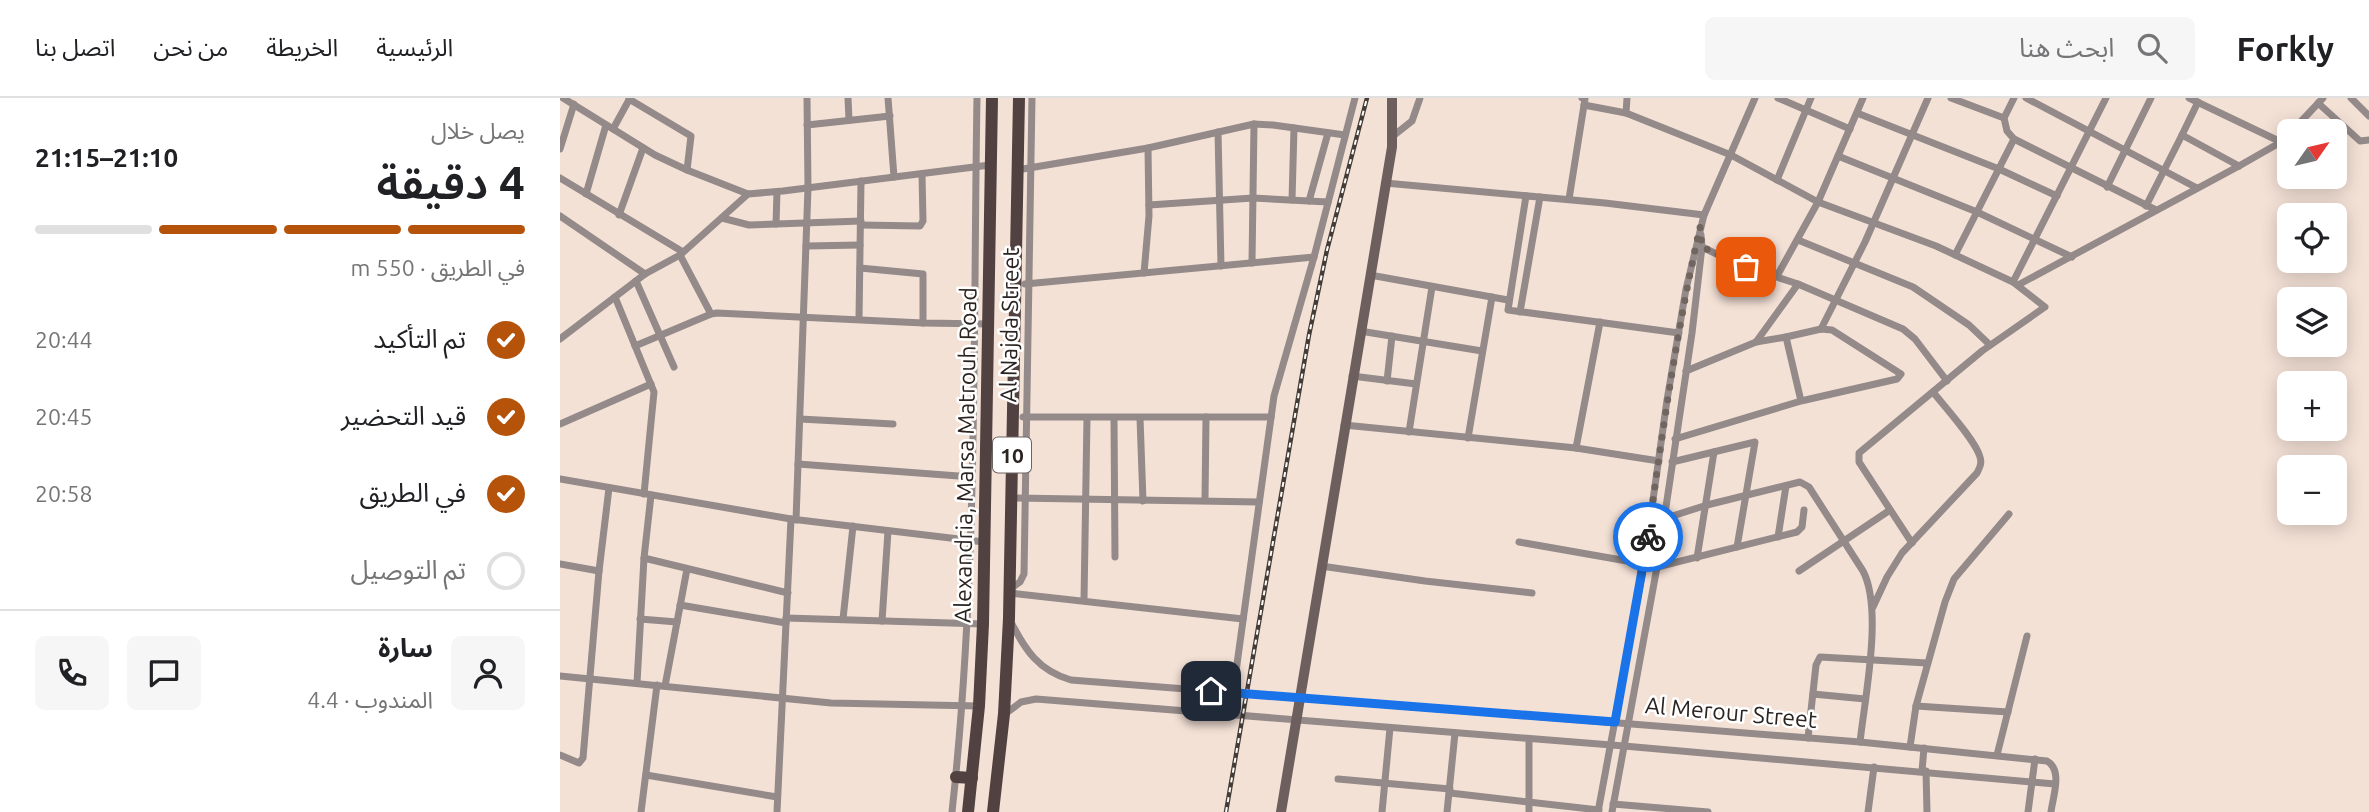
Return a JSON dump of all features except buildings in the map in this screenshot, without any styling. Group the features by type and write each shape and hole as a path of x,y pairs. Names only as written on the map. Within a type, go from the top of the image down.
{"main road":[{"name":"Alexandria, Marsa Matrouh Road","path":"968,812 979,706 982,624 992,98"},
{"name":"Alexandria, Marsa Matrouh Road","path":"993,812 1004,714 1011,498 1019,417 1014,285 1019,98"},
{"path":"956,777 972,778"}],"street":[{"path":"564,98 643,148 687,170 748,194 990,165"},
{"path":"777,812 786,620 800,419 808,188 807,98"},
{"path":"848,98 849,120"},
{"path":"888,98 894,177"},
{"path":"952,812 962,706 970,541 977,98"},
{"name":"Al Najda Street","path":"1010,591 1024,575 1025,499 1019,417 1029,283 1032,98"},
{"path":"1233,693 1275,396 1355,98"},
{"path":"1281,812 1393,136 1392,98"},
{"path":"1393,136 1412,121 1420,98"},
{"path":"1626,113 1627,98"},
{"path":"1338,779 1598,811 1644,564 1679,333 1700,227 1755,98"},
{"path":"1777,98 1850,129"},
{"path":"1777,180 1811,98"},
{"path":"1777,276 1818,202 1863,98"},
{"path":"1821,329 1893,179 1928,98"},
{"path":"1951,98 2004,118"},
{"path":"2014,98 2004,118 2007,131 2014,139 2156,210"},
{"path":"2026,98 2197,188"},
{"path":"2016,283 2034,240 2106,98"},
{"path":"2107,187 2151,98"},
{"path":"2189,98 2277,140"},
{"path":"2351,98 2369,116"},
{"path":"586,194 609,127 630,99 689,134 691,141 687,170"},
{"path":"1569,199 1584,100 1626,113 1731,155 1818,202 1955,255 2016,283 2045,308 1990,345 1857,456 1858,462 1912,543"},
{"path":"2303,119 2320,100 2360,141 2369,140"},
{"path":"2146,206 2198,102"},
{"path":"561,144 573,104"},
{"path":"1857,113 1999,169 2057,196"},
{"path":"807,125 890,116"},
{"path":"1017,170 1148,148 1254,124 1345,135"},
{"path":"1252,263 1254,124"},
{"path":"1292,200 1294,128"},
{"path":"1218,132 1221,266"},
{"path":"1309,201 1328,133"},
{"path":"2182,135 2239,166"},
{"path":"1955,255 2014,139"},
{"path":"2016,283 2072,257 2277,144"},
{"path":"619,215 643,148"},
{"path":"1144,273 1149,205 1148,148"},
{"path":"1838,156 1978,212 2072,257"},
{"path":"722,218 742,225 861,223 920,226 923,220 922,174"},
{"path":"560,178 682,254 711,314"},
{"path":"859,319 862,181"},
{"path":"1385,183 1569,199 1704,215"},
{"path":"776,192 776,224"},
{"path":"560,339 645,274 682,254 748,194"},
{"path":"1526,196 1507,310 1679,333"},
{"path":"1520,313 1540,197"},
{"path":"1149,205 1253,198 1328,202"},
{"path":"560,216 645,274"},
{"path":"1700,227 1702,247 1657,567 1613,808 1708,812"},
{"path":"1798,240 1913,287 1969,325 1990,345"},
{"path":"806,246 860,245"},
{"path":"1702,247 1737,264 1836,298 1903,328 1947,381"},
{"path":"1014,285 1314,257"},
{"path":"860,268 923,274 923,323"},
{"path":"1370,275 1508,300"},
{"path":"636,281 674,367"},
{"path":"1756,342 1798,284"},
{"path":"1409,432 1432,287"},
{"path":"615,297 654,397 637,683"},
{"path":"1468,438 1492,297"},
{"path":"635,346 711,314 989,324"},
{"path":"1576,448 1600,322"},
{"path":"560,326 568,333"},
{"path":"1675,439 1801,401 1897,379 1900,374 1836,333 1821,329 1756,342 1686,371"},
{"path":"1360,331 1482,351"},
{"path":"1387,381 1392,336"},
{"path":"1786,337 1801,401"},
{"path":"1352,376 1416,384"},
{"path":"560,424 651,384"},
{"path":"1873,607 1891,569 1981,466 1976,447 1933,392"},
{"path":"1019,417 1271,417"},
{"path":"1205,500 1206,417"},
{"path":"1084,600 1087,418"},
{"path":"1114,418 1115,557"},
{"path":"1140,418 1143,501"},
{"path":"800,419 893,424"},
{"path":"1343,425 1576,448 1659,461"},
{"path":"1672,462 1755,442 1737,547"},
{"path":"1698,558 1714,453"},
{"path":"798,464 972,477"},
{"path":"560,479 794,520 984,542"},
{"path":"1664,519 1746,495 1804,482 1809,486 1867,579 1873,607 1860,742"},
{"path":"1778,537 1786,486"},
{"path":"560,755 576,762 583,760 609,488"},
{"path":"1011,498 1259,502"},
{"path":"1657,567 1800,530 1804,510"},
{"path":"1799,571 1890,510"},
{"path":"1910,747 1916,706 1927,663 1954,579 2009,514"},
{"path":"843,620 853,526"},
{"path":"882,621 888,531"},
{"path":"1519,542 1644,564"},
{"path":"644,558 788,593"},
{"path":"560,564 599,571"},
{"path":"1321,566 1532,593"},
{"path":"641,812 661,686 687,569"},
{"path":"1010,591 1243,619"},
{"path":"680,605 786,620 982,624"},
{"name":"Al Merour Street","path":"1009,618 1028,653 1047,671 1058,677 1084,682 1629,723 2035,759"},
{"path":"640,619 677,622"},
{"path":"1997,755 2027,636"},
{"path":"1808,738 1816,665 1820,657 1927,663"},
{"path":"560,676 831,702 979,706"},
{"path":"1187,712 1188,690"},
{"path":"1813,694 1865,699"},
{"name":"Al Merour Street","path":"1004,714 1021,702 1031,699 2055,783"},
{"path":"1916,706 2008,712"},
{"path":"1382,812 1390,728"},
{"path":"1447,812 1455,733"},
{"path":"1529,739 1529,812"},
{"path":"1924,748 1927,812"},
{"path":"2028,812 2035,759 2054,765 2056,773 2051,812"},
{"path":"1868,812 1874,767"},
{"path":"646,775 777,797"}],"railway":[{"path":"1226,812 1309,335 1327,250 1367,98"}],"way so far":[{"path":"1648,537 1667,400 1686,289 1700,227 1702,247 1746,267"}],"route":[{"path":"1211,691 1615,722 1648,537"}]}
